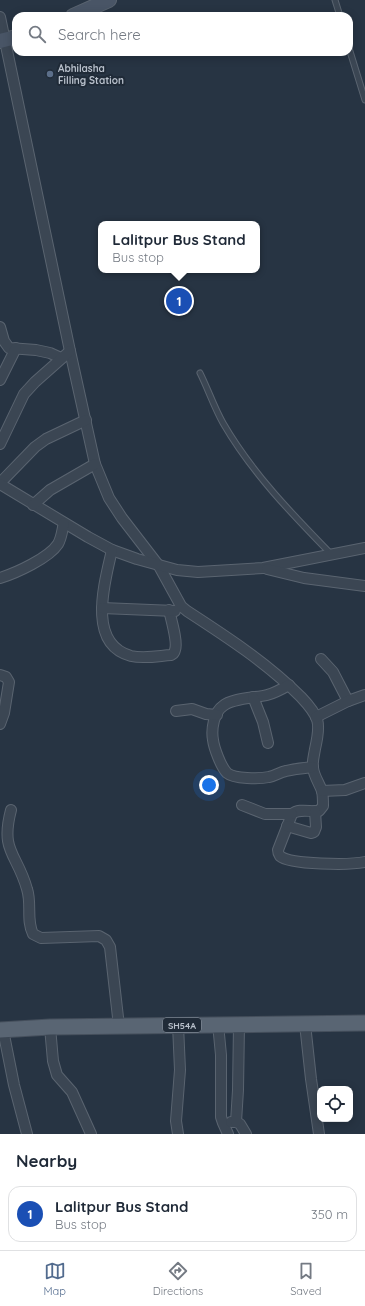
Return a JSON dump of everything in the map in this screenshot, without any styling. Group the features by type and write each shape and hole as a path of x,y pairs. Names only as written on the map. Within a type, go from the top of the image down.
{"main road":[{"name":"SH54A","path":"1,1030 50,1027 365,1023"}],"street":[{"path":"82,12 109,0"},
{"path":"0,17 7,39 70,351 95,464 109,498 159,566 177,600 187,611 240,646 289,685 307,703 319,724 313,759 315,777 322,791 323,806 319,811 295,811 292,814 265,814 242,805"},
{"path":"0,327 9,348 36,350 50,353 62,358"},
{"path":"0,380 16,348"},
{"path":"0,444 24,394 35,382 70,351"},
{"path":"86,420 46,439 19,463 0,484 88,538 112,550 159,566 177,570 198,572 263,568 365,548"},
{"path":"33,505 50,490 95,464"},
{"path":"0,578 14,573 46,556 59,542 64,523"},
{"path":"112,550 104,590 102,620 106,635 113,646 122,653 132,656 146,657 171,655 176,649 176,643 169,610"},
{"path":"263,568 304,578 365,586"},
{"path":"102,608 187,611"},
{"path":"321,659 333,672 348,701"},
{"path":"0,675 6,676 9,682 0,724"},
{"path":"289,685 277,691 228,703 222,706 212,726 214,745 224,769 233,776 268,778 287,770 313,767"},
{"path":"316,717 348,701 365,695"},
{"path":"253,697 263,722 268,743"},
{"path":"176,711 192,709 206,714 217,714"},
{"path":"322,791 345,790 365,783"},
{"path":"11,810 2,829 2,843 24,879 29,896 30,927 33,934 41,938 99,936 106,940 110,947 119,1026"},
{"path":"287,826 311,833 314,832 316,827 315,811"},
{"path":"292,814 278,850 278,853 281,856 302,862 352,864 365,862"},
{"path":"218,1024 221,1050 222,1117 228,1134"},
{"path":"236,1122 239,1024"},
{"path":"305,1024 318,1134"},
{"path":"178,1025 180,1076 176,1121 178,1134"},
{"path":"50,1027 53,1061 57,1075 72,1092 91,1134"},
{"path":"1,1030 26,1134"},
{"path":"223,1123 236,1122 240,1124 246,1134"}],"lane":[{"path":"335,0 339,12"},
{"path":"351,56 365,100"},
{"path":"200,372 222,422 253,468 277,498 332,555"}],"place":[{"name":"Abhilasha Filling Station","path":"50,74"},
{"name":"Lalitpur Bus Stand","path":"179,301"}]}
